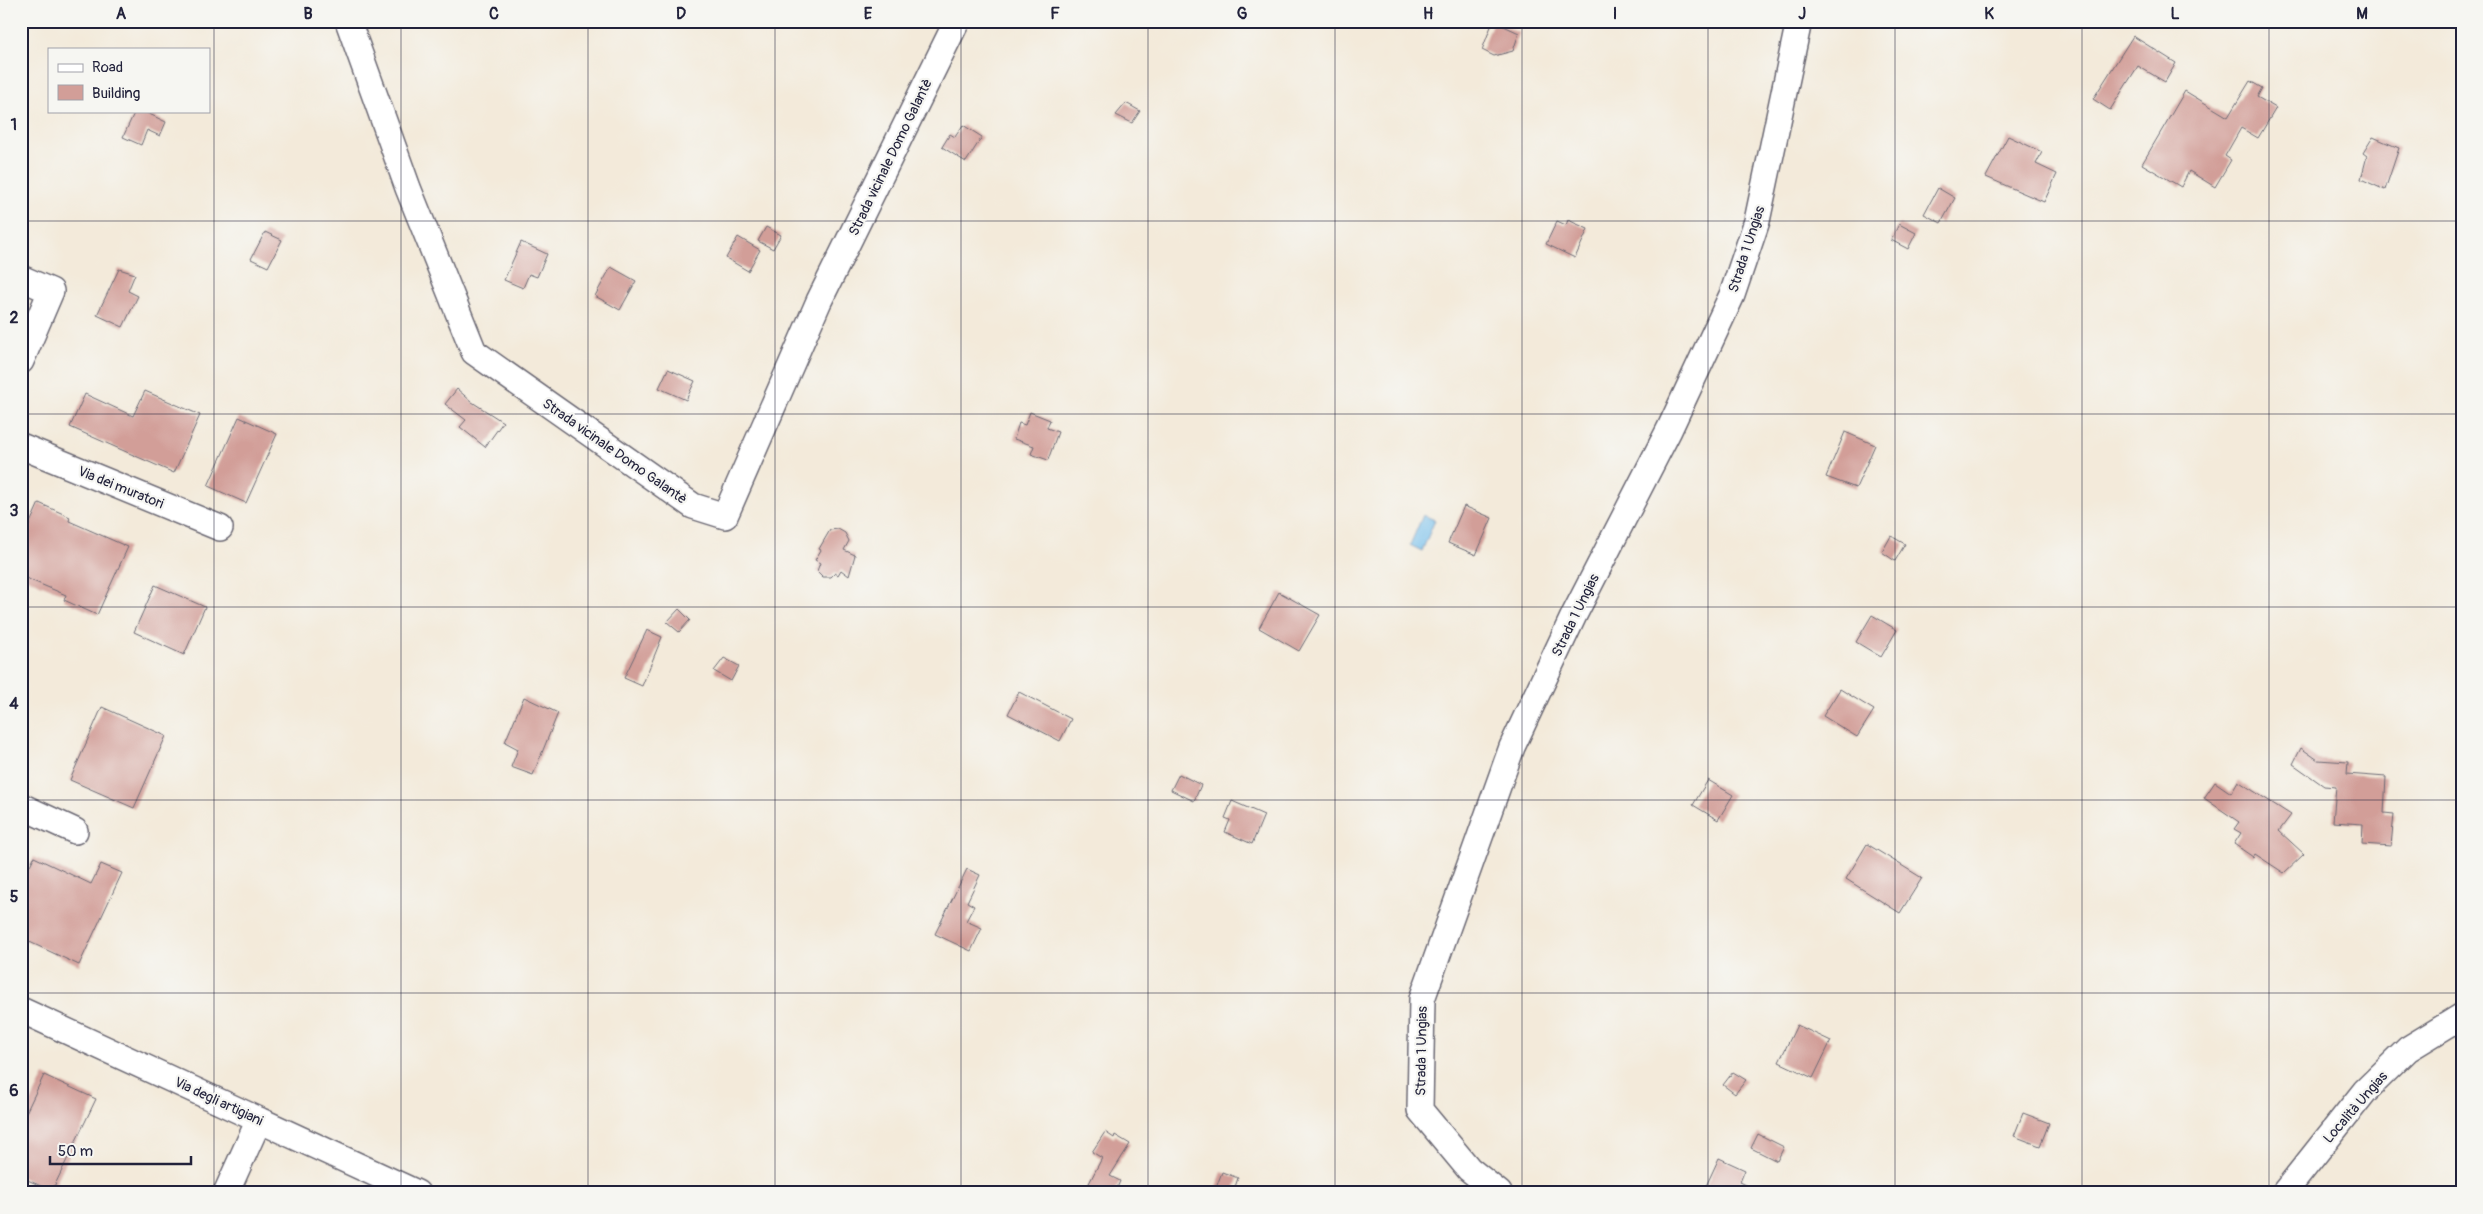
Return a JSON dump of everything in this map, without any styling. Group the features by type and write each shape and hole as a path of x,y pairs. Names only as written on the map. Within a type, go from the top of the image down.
{"street":[{"name":"Strada vicinale Domo Galantè","path":"348,21 408,188 474,352 693,506 725,516 819,301 957,21"},
{"name":"Strada 1 Ungias","path":"1499,1193 1469,1169 1420,1110 1422,999 1512,748 1574,615 1669,430 1732,295 1757,221 1799,21"},
{"path":"21,278 51,291 21,361"},
{"name":"Via dei muratori","path":"21,446 220,528"},
{"path":"21,806 75,831"},
{"name":"Via degli artigiani","path":"21,1010 417,1193"},
{"name":"Località Ungias","path":"2284,1193 2365,1091 2408,1049 2462,1016"},
{"path":"226,1193 259,1120"}],"water":[{"path":"1423,515 1435,520 1422,551 1410,545"}],"building":[{"path":"1493,21 1519,33 1513,51 1494,56 1482,50"},
{"path":"2133,36 2176,63 2165,82 2138,66 2110,110 2093,99"},
{"path":"2250,81 2262,88 2257,97 2276,108 2258,138 2241,128 2225,156 2231,160 2215,187 2189,171 2181,187 2142,164 2185,91 2228,117"},
{"path":"1126,103 1140,111 1132,123 1116,115"},
{"path":"135,112 145,112 166,122 160,136 147,130 141,145 123,137"},
{"path":"963,125 982,137 966,162 942,147 950,134 955,137"},
{"path":"2008,136 2042,152 2036,164 2057,174 2044,202 1986,177"},
{"path":"2373,137 2399,148 2385,190 2361,179 2367,156 2363,153"},
{"path":"1938,188 1955,198 1941,223 1924,214"},
{"path":"1568,220 1588,229 1575,258 1546,244 1557,221 1566,225"},
{"path":"1899,224 1916,233 1908,249 1891,240"},
{"path":"766,227 781,235 773,249 758,241"},
{"path":"265,232 282,240 268,267 251,259"},
{"path":"738,237 760,250 748,271 726,258"},
{"path":"521,242 547,254 537,277 529,274 523,288 504,280"},
{"path":"611,267 636,281 620,310 595,296"},
{"path":"119,269 135,274 128,291 138,296 123,327 97,315"},
{"path":"668,369 695,381 686,400 659,388"},
{"path":"457,389 472,402 503,422 485,447 460,427 466,420 445,404"},
{"path":"145,391 200,415 174,473 70,427 85,394 133,416"},
{"path":"1030,412 1050,420 1047,428 1058,432 1048,460 1031,454 1034,446 1014,439 1019,423 1025,425"},
{"path":"239,417 277,434 246,503 208,486"},
{"path":"1845,432 1875,445 1856,488 1826,477"},
{"path":"39,503 70,517 69,521 128,547 97,615 64,600 66,595 21,576 21,543"},
{"path":"1464,506 1492,518 1476,555 1448,543"},
{"path":"838,529 845,533 849,541 844,550 855,555 849,576 841,570 838,575 835,573 831,577 823,577 817,571 820,563 815,560 830,530"},
{"path":"1891,536 1905,544 1895,561 1882,552"},
{"path":"155,585 205,607 184,655 134,632"},
{"path":"1279,592 1320,615 1299,651 1259,628"},
{"path":"679,609 690,620 679,632 667,622"},
{"path":"1872,615 1897,630 1881,657 1856,642"},
{"path":"647,630 662,637 642,686 624,678"},
{"path":"724,658 739,666 731,681 714,671"},
{"path":"1840,689 1874,710 1857,737 1823,716"},
{"path":"1019,692 1071,719 1060,741 1008,714"},
{"path":"524,697 558,713 533,775 511,767 518,749 505,742"},
{"path":"102,707 166,736 134,808 70,780"},
{"path":"2301,748 2318,760 2348,762 2347,774 2386,777 2384,813 2394,814 2391,846 2362,844 2363,824 2333,822 2336,787 2324,786 2293,764"},
{"path":"1179,774 1201,785 1194,801 1171,790"},
{"path":"1708,780 1733,795 1718,820 1693,805"},
{"path":"2238,781 2291,815 2279,831 2304,854 2284,873 2255,854 2253,857 2234,844 2241,833 2234,829 2239,822 2204,798 2215,782 2231,793"},
{"path":"1232,801 1264,815 1252,844 1225,832 1230,820 1225,818"},
{"path":"1867,844 1922,878 1900,913 1846,879"},
{"path":"34,857 91,884 101,864 122,873 79,965 21,938 21,884"},
{"path":"967,869 980,875 967,902 974,906 966,921 982,928 971,951 935,934"},
{"path":"1797,1025 1831,1041 1813,1078 1779,1062"},
{"path":"1733,1072 1746,1080 1735,1094 1723,1085"},
{"path":"44,1075 96,1099 52,1191 21,1177 21,1123"},
{"path":"2023,1113 2049,1123 2040,1146 2014,1136"},
{"path":"1105,1132 1114,1138 1115,1135 1130,1144 1110,1176 1120,1181 1115,1193 1084,1193 1102,1158 1092,1152"},
{"path":"1758,1134 1784,1147 1777,1161 1751,1148"},
{"path":"1719,1158 1745,1170 1740,1182 1762,1193 1722,1193 1706,1186"},
{"path":"1222,1172 1238,1178 1233,1193 1214,1193"}]}
